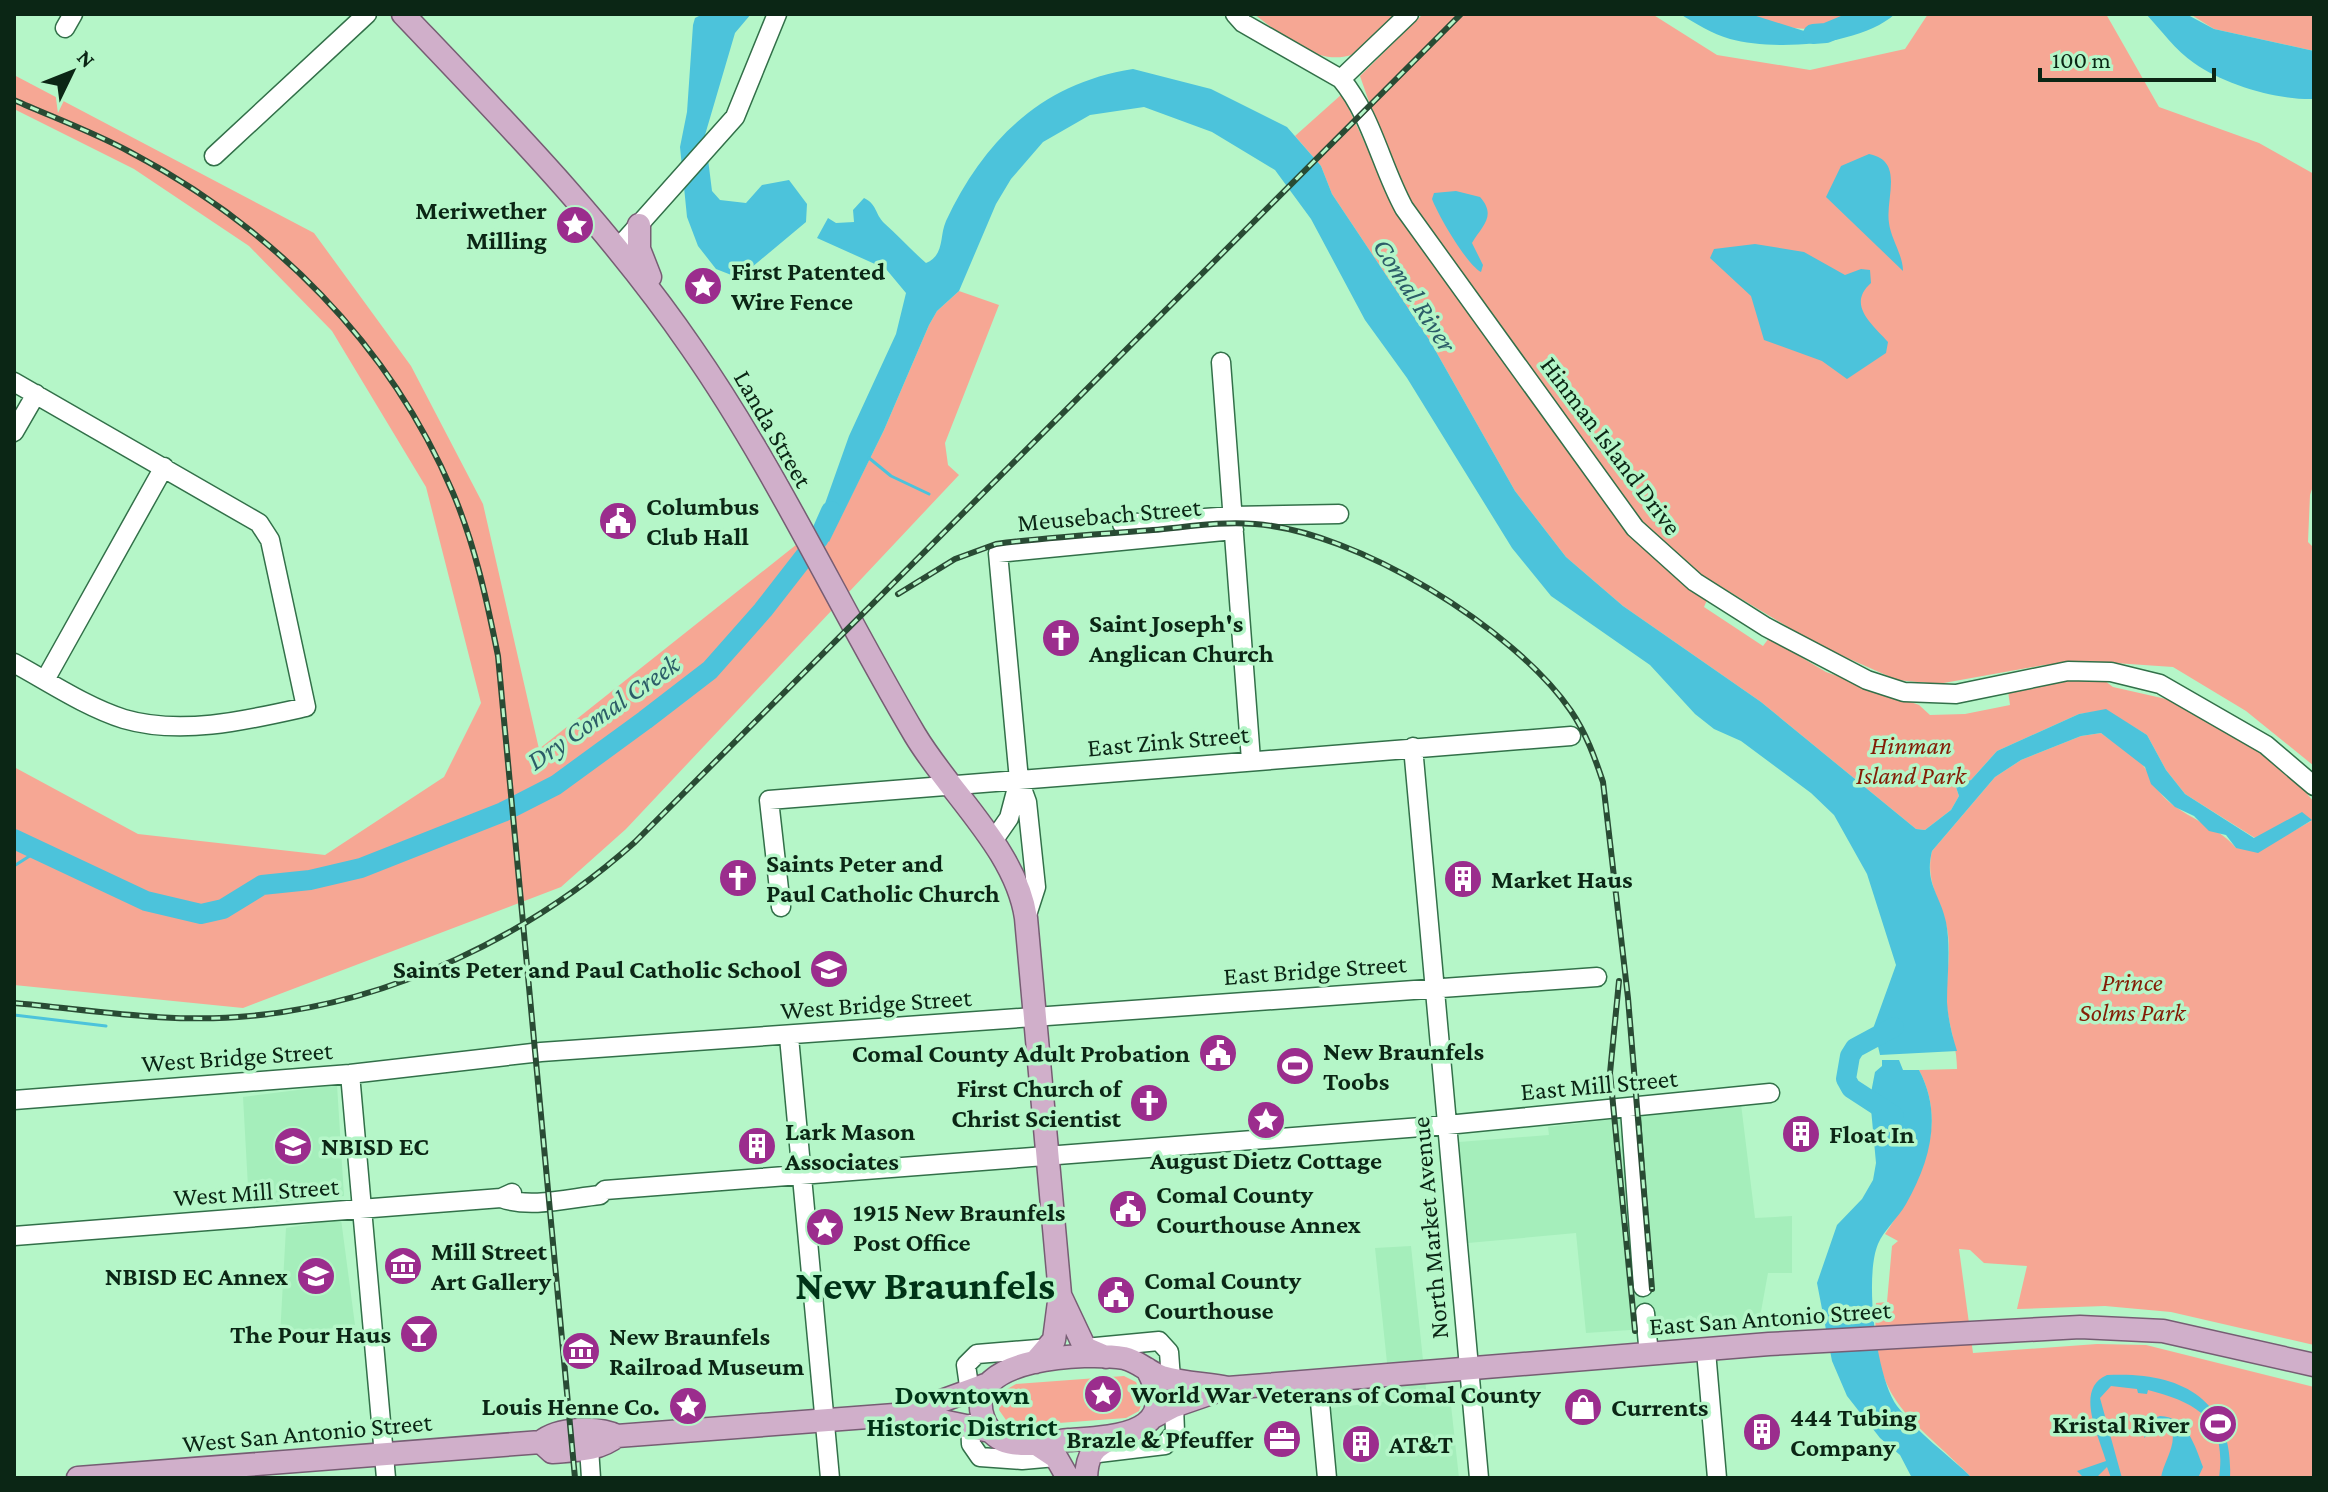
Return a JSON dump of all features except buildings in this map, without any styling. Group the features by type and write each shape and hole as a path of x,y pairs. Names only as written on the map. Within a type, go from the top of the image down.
{"main road":[{"name":"Landa Street","path":"403,14 619,247 697,356 948,786 993,841 1015,876 1026,918 1050,1156 1060,1294"},
{"path":"639,225 637,242 651,278 649,290"},
{"path":"1060,1294 1095,1352"},
{"path":"1042,1355 1060,1294"},
{"name":"East San Antonio Street","path":"1042,1355 1095,1352 1134,1361 1171,1379 1228,1388 1769,1344 2080,1327 2163,1331 2314,1365"},
{"name":"West San Antonio Street","path":"908,1414 979,1388 1017,1364 1042,1355"},
{"path":"1147,1369 1157,1399 1153,1417"},
{"path":"979,1388 980,1427"},
{"name":"East San Antonio Street","path":"1090,1454 1101,1443 1142,1428 1153,1417 1174,1406 1228,1388"},
{"name":"West San Antonio Street","path":"78,1478 541,1442 551,1434 561,1433 606,1430 617,1436 908,1414 980,1427 1007,1442 1035,1443"},
{"name":"West San Antonio Street","path":"541,1442 552,1452 605,1445 617,1436"},
{"path":"1035,1443 1120,1436"},
{"path":"1035,1443 1056,1457 1068,1478"},
{"path":"1086,1478 1090,1454"}],"street":[{"path":"214,156 367,14"},
{"path":"619,247 728,127 742,105 777,14"},
{"path":"1235,14 1243,23 1341,79 1409,14"},
{"path":"1313,62 1360,60"},
{"name":"Hinman Island Drive","path":"1341,79 1360,104 1384,170 1404,208 1635,528 1652,548 1695,582 1766,627 1867,680 1904,692 1956,694 2068,671 2111,672 2160,684 2266,745 2314,786"},
{"path":"1221,362 1251,760"},
{"path":"14,382 249,516 270,540 306,707 221,723 152,725 101,710 14,663"},
{"path":"14,432 36,394"},
{"path":"45,680 164,467"},
{"name":"Meusebach Street","path":"1019,780 998,553 1233,523 1339,514"},
{"name":"Meusebach Street","path":"1122,524 1233,523"},
{"name":"East Zink Street","path":"781,907 769,800 1571,736"},
{"name":"North Market Avenue","path":"1413,747 1479,1478"},
{"path":"993,841 1009,818 1019,780"},
{"path":"1019,780 1027,802 1036,887 1026,918"},
{"name":"East Bridge Street","path":"1036,1017 1597,977"},
{"name":"West Bridge Street","path":"14,1100 465,1064 472,1067 613,1055 625,1049 1036,1017"},
{"path":"789,1037 830,1478"},
{"path":"350,1074 386,1478"},
{"name":"East Mill Street","path":"1050,1156 1630,1109 1770,1093"},
{"path":"1630,1109 1643,1287"},
{"name":"West Mill Street","path":"14,1236 501,1198 512,1203 550,1201 600,1195 605,1190 1050,1156"},
{"path":"1645,1313 1649,1355"},
{"path":"1095,1352 1159,1341 1169,1352 1171,1379"},
{"path":"1706,1351 1717,1478"},
{"path":"979,1388 966,1365 977,1354 1042,1355"},
{"path":"1318,1381 1327,1478"},
{"path":"1090,1454 1165,1445 1175,1432 1174,1406"},
{"path":"980,1427 971,1444 980,1457 1022,1460 1056,1457"},
{"path":"589,1448 591,1478"}],"shaded area":[{"name":"NBISD EC","path":"337,1085 344,1196 249,1205 243,1097"},
{"path":"1741,1104 1755,1218 1792,1216 1792,1273 1768,1273 1758,1328 1732,1323 1586,1333 1576,1233 1468,1243 1459,1142 1549,1135 1548,1127"},
{"name":"NBISD EC Annex","path":"341,1219 355,1325 280,1336 286,1228"},
{"path":"1411,1246 1427,1398 1450,1396 1459,1478 1337,1478 1331,1408 1391,1401 1375,1248"}],"green space":[{"path":"1254,14 1396,14 1366,47 1351,55 1336,57 1307,50"},
{"path":"1423,14 1652,14 1717,55 1810,70 1905,49 1928,14 2106,14 2159,107 2259,143 2314,174 2314,483 2310,495 2308,542 2314,548 2314,766 2246,711 2173,667 2100,662 2044,665 1938,684 1897,680 1818,645 1685,565 1651,537 1410,206 1393,171 1360,76"},
{"path":"1745,14 1868,14 1838,26 1807,29 1791,28"},
{"path":"2190,14 2314,14 2314,51 2214,29"},
{"path":"14,75 314,233 411,366 483,504 539,749 816,529 829,541 884,430 929,325 937,311 959,291 999,305 945,443 948,465 959,475 626,829 561,887 243,1008 14,985 14,767 138,834 325,855 444,777 481,703 426,487 332,331 249,246 134,169 14,109"},
{"path":"1342,94 1396,210 1629,532 1659,563 1707,600 1704,607 1763,646 1769,638 1826,672 1919,705 1930,715 1965,714 2010,705 2008,691 2067,679 2101,678 2113,687 2166,699 2254,745 2292,776 2314,802 2314,1345 2171,1312 2105,1306 2017,1309 2027,1266 1984,1263 1970,1250 1959,1249 1973,1353 2097,1344 2146,1345 2314,1387 2314,1478 1972,1478 1898,1404 1887,1385 1876,1336 1876,1303 1887,1302 1892,1246 1898,1241 1885,1234 1909,1196 1931,1134 1928,1092 1919,1070 1957,1069 1947,1008 1948,934 1932,884 1932,851 1995,777 2021,760 2081,736 2101,733 2141,763 2170,803 2223,836 2236,848 2290,833 2311,821 2302,813 2255,838 2185,794 2166,770 2147,735 2106,710 2079,714 1997,751 1971,780 1966,782 1959,779 1955,784 1959,796 1951,810 1925,830 1916,829 1761,702 1623,606 1566,557 1515,491 1430,341 1332,194 1321,166 1295,136"},
{"path":"1124,1376 1136,1382 1143,1399 1139,1411 1126,1418 1018,1426 1006,1420 999,1410 1002,1392 1016,1384"}],"water":[{"path":"703,14 751,14 735,33 705,135 712,191 720,200 746,203 762,185 789,180 807,204 806,222 739,278 716,269 698,246 687,217 680,147 687,112 693,25 695,18"},
{"path":"1680,14 1750,14 1804,31 1853,27 1870,14 1895,14 1879,25 1839,39 1770,45 1730,39"},
{"path":"2146,14 2186,14 2214,29 2314,51 2314,99 2268,94 2207,71 2187,58"},
{"path":"1133,69 1211,89 1287,127 1321,166 1332,194 1430,341 1515,491 1566,557 1623,606 1761,702 1916,829 1925,830 1951,810 1959,796 1955,784 1959,779 1966,782 1971,780 1997,751 2079,714 2106,709 2147,735 2166,770 2185,794 2254,838 2302,812 2312,820 2258,853 2236,848 2226,835 2209,831 2194,816 2175,807 2151,784 2145,767 2101,733 2081,736 2021,760 1995,777 1932,851 1931,880 1947,932 1947,1002 1957,1051 1880,1055 1877,1042 1870,1037 1896,965 1867,874 1834,815 1811,793 1741,741 1714,729 1695,714 1650,665 1551,596 1512,548 1407,378 1365,320 1311,219 1275,170 1212,132 1144,107 1090,115 1043,142 1011,179 996,204 959,291 937,311 929,325 884,430 829,542 816,529 849,436 896,334 906,293 886,269 817,238 828,218 836,223 854,222 853,210 864,198 871,203 881,220 926,263 939,250 946,221 978,165 1020,120 1071,87 1100,76"},
{"path":"1869,154 1887,164 1890,172 1889,223 1903,271 1826,197 1841,166"},
{"path":"1456,191 1480,197 1487,210 1486,221 1472,243 1483,265 1481,272 1461,250 1432,199 1434,193"},
{"path":"1755,244 1804,252 1845,275 1861,269 1870,270 1871,283 1864,291 1861,307 1869,322 1888,342 1886,353 1847,379 1822,361 1764,340 1751,296 1710,258 1714,249"},
{"path":"1882,1060 1899,1060 1903,1070 1919,1070 1926,1087 1932,1121 1922,1172 1906,1204 1878,1244 1874,1259 1872,1302 1878,1351 1883,1373 1897,1406 1972,1478 1912,1478 1900,1455 1880,1438 1847,1396 1832,1361 1817,1283 1837,1225 1862,1199 1873,1180 1876,1163 1870,1098 1875,1072 1882,1066"},
{"name":"Kristal River","path":"2107,1375 2158,1378 2198,1395 2223,1428 2229,1451 2230,1478 2219,1478 2218,1441 2213,1428 2195,1408 2148,1390 2147,1394 2138,1393 2137,1389 2111,1386 2100,1398 2122,1478 2111,1478 2107,1467 2096,1478 2084,1478 2077,1471 2106,1461 2090,1402 2097,1382"},
{"path":"2160,1416 2177,1421 2189,1434 2203,1467 2198,1478 2161,1478 2173,1440 2172,1433 2162,1422 2144,1438 2147,1420"}],"waterway":[{"name":"Comal River","path":"1813,34 1826,33 1872,14"},
{"path":"869,458 891,476 929,494"},
{"name":"Dry Comal Creek","path":"14,839 146,901 201,914 223,909 262,885 310,880 361,868 503,812 556,785 710,670 763,610 819,538 831,511"},
{"path":"14,866 39,850"},
{"path":"14,1015 106,1026"},
{"path":"1894,1027 1855,1048 1850,1056 1846,1079 1851,1088 1894,1116"}],"railway":[{"path":"14,1003 191,1018 250,1016 303,1009 355,997 406,980 504,935 550,907 635,842 1461,14"},
{"path":"14,100 116,145 182,182 232,216 278,254 361,339 396,387 427,439 453,493 474,553 498,656 575,1478"},
{"path":"898,594 955,559 996,544 1204,525 1255,524 1295,531 1339,544 1384,564 1473,617 1512,648 1545,679 1571,711 1586,737 1603,782 1628,998 1652,1289"},
{"path":"1619,981 1610,1073 1635,1331"}],"place":[{"name":"Meriwether Milling","path":"575,225"},
{"name":"First Patented Wire Fence","path":"703,286"},
{"name":"Columbus Club Hall","path":"618,521"},
{"name":"Saint Joseph's Anglican Church","path":"1061,638"},
{"name":"Saints Peter and Paul Catholic Church","path":"738,878"},
{"name":"Market Haus","path":"1463,879"},
{"name":"Saints Peter and Paul Catholic School","path":"829,969"},
{"name":"Comal County Adult Probation","path":"1218,1053"},
{"name":"New Braunfels Toobs","path":"1295,1066"},
{"name":"First Church of Christ Scientist","path":"1149,1103"},
{"name":"August Dietz Cottage","path":"1266,1120"},
{"name":"Float In","path":"1801,1134"},
{"name":"NBISD EC","path":"293,1146"},
{"name":"Lark Mason Associates","path":"757,1146"},
{"name":"Comal County Courthouse Annex","path":"1128,1209"},
{"name":"1915 New Braunfels Post Office","path":"825,1227"},
{"name":"Mill Street Art Gallery","path":"403,1266"},
{"name":"NBISD EC Annex","path":"316,1276"},
{"name":"Comal County Courthouse","path":"1116,1295"},
{"name":"The Pour Haus","path":"419,1334"},
{"name":"New Braunfels Railroad Museum","path":"581,1351"},
{"name":"World War Veterans of Comal County","path":"1103,1394"},
{"name":"Louis Henne Co.","path":"688,1406"},
{"name":"Currents","path":"1583,1407"},
{"name":"Kristal River","path":"2218,1424"},
{"name":"444 Tubing Company","path":"1762,1432"},
{"name":"Brazle & Pfeuffer","path":"1282,1439"},
{"name":"AT&T","path":"1361,1444"}],"district":[{"name":"New Braunfels","path":"925,1284"},
{"name":"Downtown Historic District","path":"962,1410"}],"park label":[{"name":"Hinman Island Park","path":"1911,760"},
{"name":"Prince Solms Park","path":"2132,997"}]}
